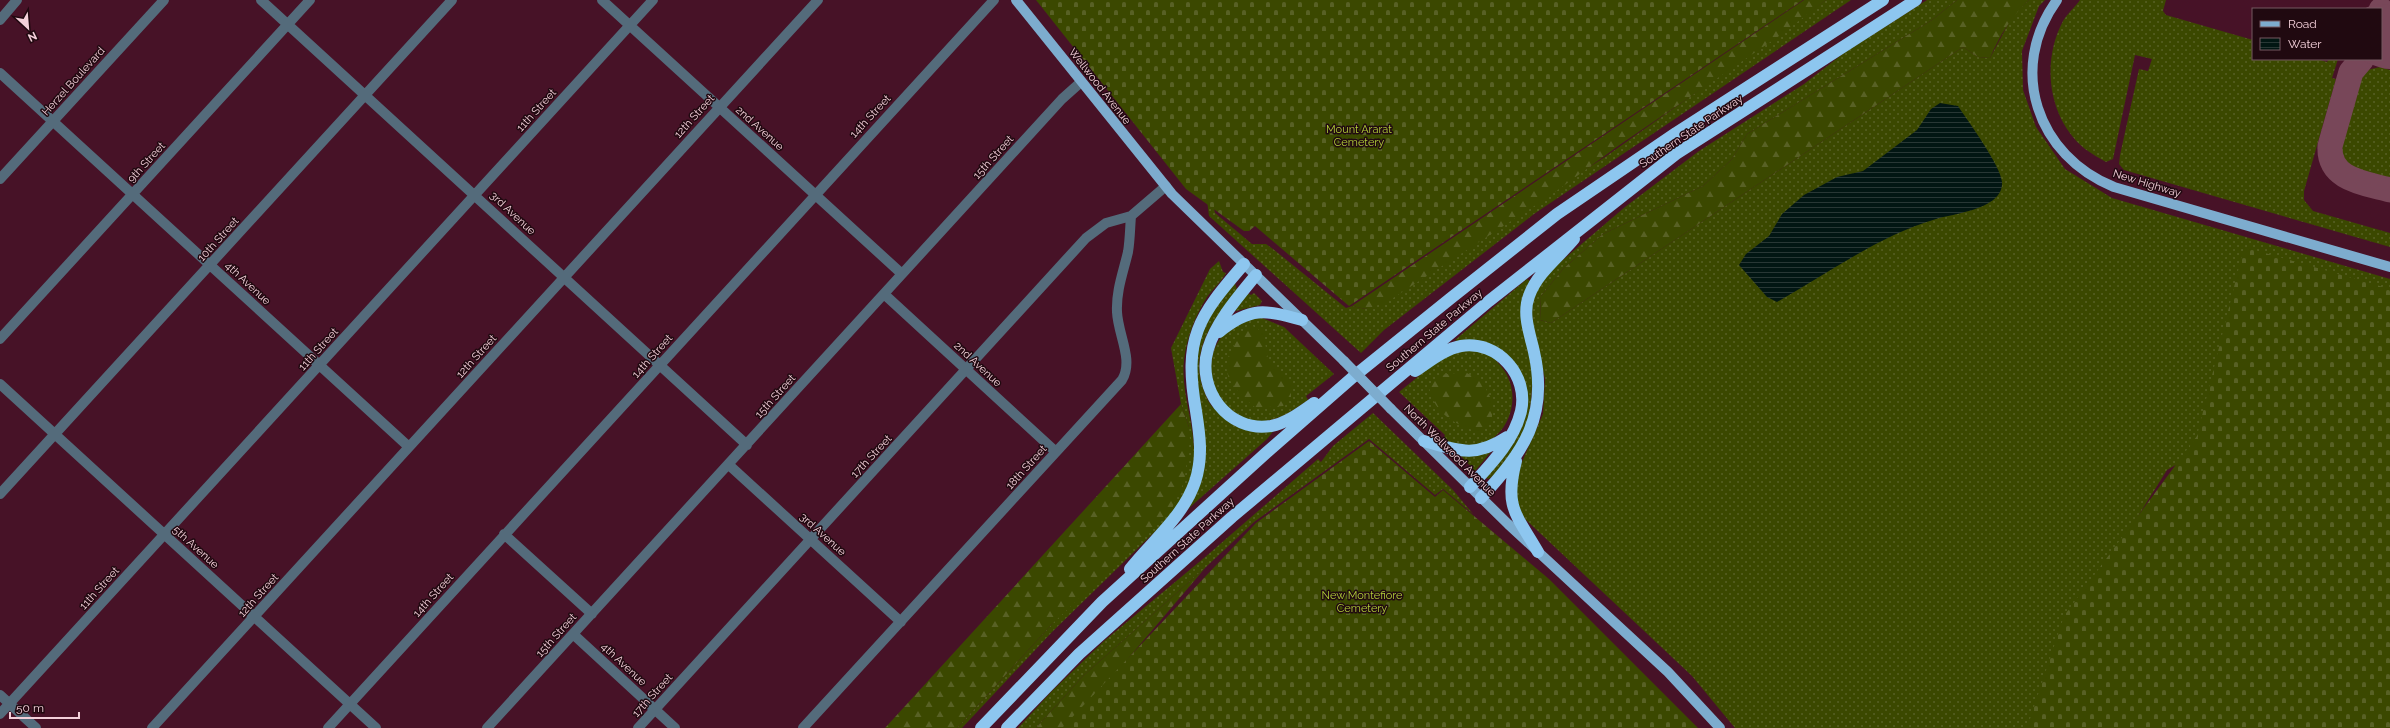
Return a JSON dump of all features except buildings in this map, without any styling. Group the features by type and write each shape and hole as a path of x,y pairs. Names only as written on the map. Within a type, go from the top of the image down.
{"highway":[{"name":"Southern State Parkway","path":"981,728 1102,602 1266,453 1354,377 1557,214 1676,133 1883,0"},
{"name":"Southern State Parkway","path":"1007,728 1061,672 1115,621 1232,517 1358,409 1590,220 1676,154 1916,0"},
{"path":"1538,552 1515,513 1510,498 1510,483 1518,456 1531,432 1538,401 1537,368 1527,315 1528,296 1543,272 1558,258 1590,220"},
{"path":"1102,602 1152,542 1174,519 1192,490 1199,466 1201,452 1190,373 1193,344 1208,307 1244,264"},
{"path":"1256,275 1225,315 1213,337 1205,362 1209,389 1223,410 1232,418 1248,425 1266,426 1284,422 1354,377"},
{"path":"1213,337 1235,320 1250,313 1268,311 1302,320"},
{"path":"1358,409 1443,353 1462,346 1478,346 1493,351 1503,358 1518,377 1522,403 1512,434 1470,487"},
{"path":"1424,441 1457,451 1474,452 1492,446 1512,434"},
{"path":"1481,498 1518,456"}],"main road":[{"name":"Wellwood Avenue","path":"1016,0 1166,186"},
{"name":"New Highway","path":"2057,0 2045,19 2037,39 2033,62 2033,85 2038,107 2046,128 2058,147 2075,165 2094,178 2114,187 2390,267"},
{"name":"North Wellwood Avenue","path":"1166,186 1481,498 1668,672 1720,728"}],"street":[{"path":"0,20 17,0"},
{"name":"Herzel Boulevard","path":"0,179 164,0"},
{"name":"3rd Avenue","path":"261,0 366,94 747,444"},
{"name":"9th Street","path":"0,340 310,0"},
{"name":"10th Street","path":"0,494 452,0"},
{"name":"2nd Avenue","path":"602,0 902,274"},
{"name":"11th Street","path":"0,714 653,0"},
{"name":"12th Street","path":"152,728 818,0"},
{"name":"14th Street","path":"328,728 994,0"},
{"name":"4th Avenue","path":"0,73 409,447"},
{"name":"15th Street","path":"487,728 1062,99 1081,82"},
{"path":"1131,216 1166,186"},
{"name":"17th Street","path":"638,728 1090,234 1106,223 1131,216"},
{"name":"18th Street","path":"803,728 1118,385 1126,372 1127,359 1119,329 1117,305 1118,290 1128,252 1131,216"},
{"name":"2nd Avenue","path":"884,294 1056,452"},
{"name":"5th Avenue","path":"0,384 376,728"},
{"name":"3rd Avenue","path":"729,465 901,622"},
{"path":"504,534 592,614"},
{"name":"4th Avenue","path":"573,634 675,728"},
{"path":"0,695 36,728"}],"green space":[{"name":"Mount Ararat Cemetery","path":"1036,0 1803,0 1349,306 1255,226 1249,231 1244,231 1186,189"},
{"path":"1804,0 1826,0 1779,36 1621,144 1548,197 1387,302 1366,309 1352,306"},
{"path":"1826,0 1851,0 1534,214 1384,330 1361,353 1209,216 1207,200 1211,196 1215,213 1252,244 1266,244 1346,308 1352,306 1366,309 1605,157"},
{"path":"1927,0 1957,0 1932,20 1747,134 1732,159 1703,186 1603,234 1563,269 1541,296 1540,320 1551,323 1963,47 1978,57 1990,58 2013,15 2029,0 2045,0 2039,6 2022,51 2023,90 2036,127 2065,169 2112,198 2390,279 2390,390 2191,456 2167,470 2059,642 2033,728 1735,728 1692,676 1525,519 1515,503 1514,480 1543,414 1545,379 1530,315 1533,298 1544,276 1625,207 1699,151 1804,84 1844,53"},
{"path":"1957,0 2029,0 2006,27 1990,58 1978,57 1963,47 1551,323 1540,320 1541,296 1563,269 1603,234 1703,186 1732,159 1747,134 1932,20"},
{"path":"2080,0 2166,0 2163,11 2166,15 2252,40 2252,60 2320,60 2327,62 2328,60 2338,60 2332,78 2336,79 2304,191 2304,200 2313,211 2390,233 2390,247 2124,170 2119,164 2120,155 2139,69 2148,71 2152,59 2135,55 2113,159 2106,162 2085,149 2073,137 2063,122 2056,106 2052,89 2052,54 2056,37 2065,18"},
{"path":"2380,67 2390,70 2390,181 2353,170 2342,160 2339,152 2360,79 2367,70"},
{"path":"2244,247 2390,289 2390,728 2027,728 2064,616 2197,436"},
{"path":"1219,261 1223,272 1226,273 1207,297 1199,312 1189,335 1185,351 1183,374 1194,441 1194,455 1193,469 1190,480 1174,513 1052,632 962,728 957,728 1052,624 1189,427 1181,404 1171,348 1210,269"},
{"path":"1527,279 1530,281 1522,302 1522,313 1533,367 1529,415 1520,440 1496,472 1488,479 1486,478 1523,420 1516,368 1455,340"},
{"path":"1235,283 1237,290 1213,323 1206,335 1202,348 1200,374 1203,388 1209,402 1220,412 1276,428 1267,439 1188,509 1197,487 1193,359 1207,314"},
{"path":"1247,293 1251,295 1254,293 1262,301 1260,305 1236,311 1234,309"},
{"path":"1262,318 1284,327 1334,374 1306,396 1308,400 1290,412 1281,417 1270,420 1253,421 1238,416 1226,407 1217,393 1212,378 1211,362 1216,346 1234,323 1240,320"},
{"path":"1249,324 1263,332 1268,359 1291,382 1291,399 1283,406 1256,408 1234,387 1229,377 1227,368 1228,359 1239,337"},
{"path":"1466,349 1490,354 1500,365 1508,378 1512,391 1512,406 1508,419 1501,431 1490,440 1477,446 1462,447 1443,439 1445,435 1399,392 1446,354"},
{"path":"1465,372 1482,381 1492,401 1492,421 1481,433 1455,422 1441,412 1432,397 1429,387 1439,375"},
{"path":"1181,404 1189,427 1190,439 1184,482 1170,513 1052,624 957,728 885,728"},
{"path":"1373,413 1453,490 1473,514 1443,489 1435,495 1369,439 1254,522 1206,567 1083,676 1036,728 1018,728 1052,691 1104,641 1204,558 1318,459 1321,462 1333,446"},
{"name":"New Montefiore Cemetery","path":"1369,441 1435,497 1443,490 1549,579 1698,728 1062,728 1256,523"},
{"path":"1494,448 1475,471 1458,453"},
{"path":"1206,567 1069,728 1036,728 1083,676"}],"water":[{"path":"1940,103 1958,106 1996,165 2002,182 2000,191 1995,198 1976,209 1936,219 1894,235 1854,256 1777,302 1767,297 1739,265 1746,254 1769,236 1782,214 1804,195 1837,177 1863,171 1917,130 1931,109"}],"taxiway":[{"path":"2382,14 2389,38 2382,43"},
{"path":"2361,60 2351,72 2330,146 2331,157 2335,166 2350,178 2390,190"}],"runway":[{"path":"2382,35 2390,38"}]}
